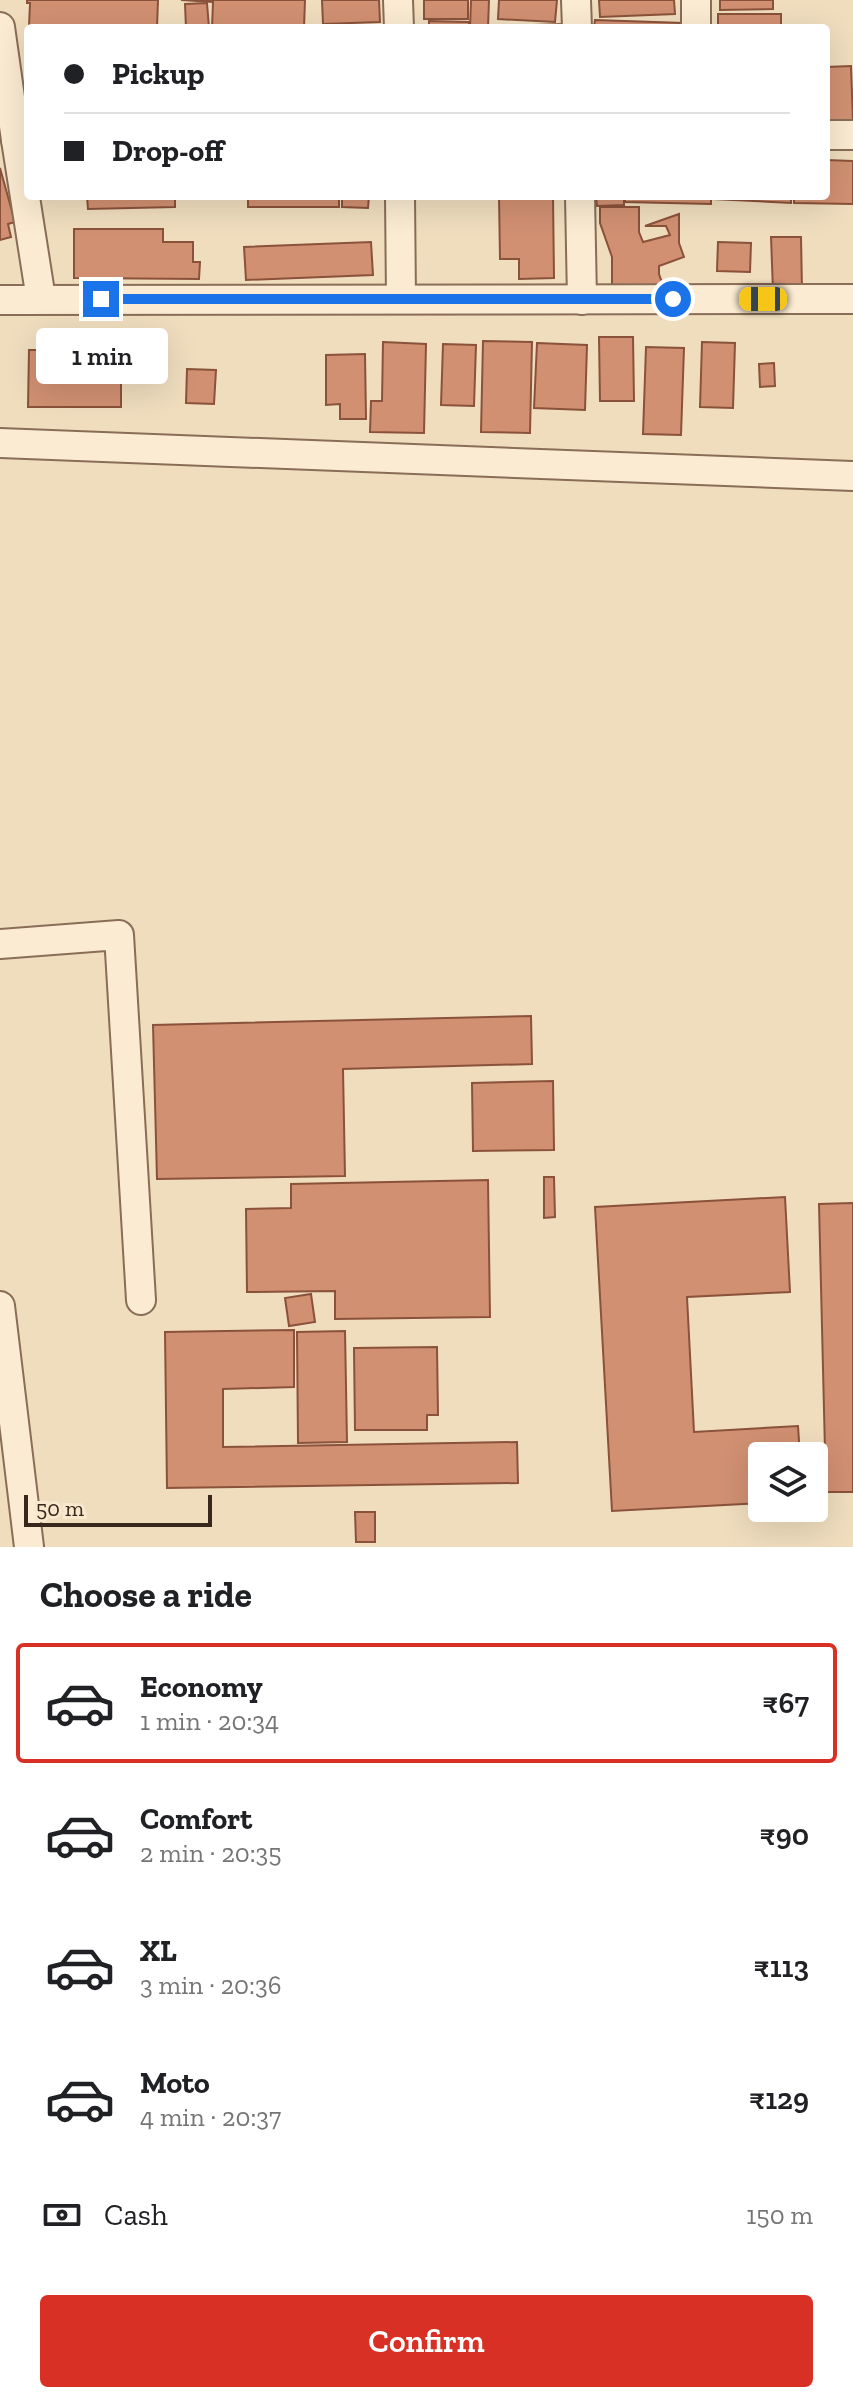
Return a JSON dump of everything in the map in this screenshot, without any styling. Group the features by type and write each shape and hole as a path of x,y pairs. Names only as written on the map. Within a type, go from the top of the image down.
{"street":[{"path":"398,0 399,24"},
{"path":"576,0 577,24"},
{"path":"696,0 696,24"},
{"path":"0,27 22,140"},
{"path":"830,135 853,135"},
{"path":"29,200 41,299"},
{"path":"400,200 401,299"},
{"path":"580,200 582,300"},
{"path":"0,300 853,299"},
{"path":"0,443 853,476"},
{"path":"0,944 119,935 141,1300"},
{"path":"0,1306 29,1547"}],"building":[{"path":"27,0 158,0 157,24 29,24 30,3"},
{"path":"181,0 305,0 304,24 212,24 213,2"},
{"path":"322,0 379,0 380,22 323,24"},
{"path":"424,0 468,0 468,19 424,19"},
{"path":"471,0 489,0 488,24 470,24"},
{"path":"499,0 557,0 555,22 498,19"},
{"path":"599,0 674,0 675,14 600,17"},
{"path":"720,0 773,0 773,9 720,10"},
{"path":"207,3 209,24 186,24 185,4"},
{"path":"718,14 781,14 781,24 718,24"},
{"path":"595,20 683,23 683,24 594,24"},
{"path":"429,21 469,22 469,24 429,24"},
{"path":"851,66 853,122 830,123 830,67"},
{"path":"830,160 853,161 853,204 794,203 794,200 830,200"},
{"path":"0,168 15,222 8,224 11,237 0,240"},
{"path":"87,200 175,200 175,207 88,209"},
{"path":"248,200 339,200 339,207 248,207"},
{"path":"342,200 369,200 368,208 342,207"},
{"path":"499,200 553,200 554,278 519,279 519,259 500,259"},
{"path":"596,200 624,200 624,205 597,206"},
{"path":"711,200 711,204 625,202"},
{"path":"732,200 791,200 791,203"},
{"path":"600,207 639,207 639,232 643,242 670,235 666,226 645,226 679,214 679,243 684,257 659,266 665,291 612,291 612,257 600,223"},
{"path":"74,229 163,229 163,242 193,242 193,262 200,262 199,279 74,278"},
{"path":"771,237 801,237 802,290 773,291"},
{"path":"371,242 373,275 246,280 244,247"},
{"path":"718,242 751,243 750,272 717,271"},
{"path":"599,337 633,337 634,401 600,401"},
{"path":"483,341 532,342 530,433 481,432"},
{"path":"383,342 426,344 424,433 370,432 371,401 382,401"},
{"path":"702,342 735,343 733,408 700,407"},
{"path":"537,343 587,345 585,410 534,408"},
{"path":"443,344 476,345 474,406 441,405"},
{"path":"646,347 684,348 681,435 643,434"},
{"path":"29,350 61,350 60,379 88,380 88,361 121,361 121,407 28,407"},
{"path":"365,354 366,419 340,419 340,404 326,405 326,355"},
{"path":"774,363 775,386 760,387 759,364"},
{"path":"187,369 216,370 214,404 186,403"},
{"path":"531,1016 532,1064 343,1069 345,1176 157,1179 153,1025"},
{"path":"553,1081 554,1150 473,1151 472,1083"},
{"path":"544,1177 554,1177 555,1217 544,1218"},
{"path":"488,1180 490,1317 335,1319 335,1291 247,1292 246,1209 291,1208 291,1184"},
{"path":"785,1197 790,1292 687,1297 694,1432 798,1426 799,1442 748,1442 748,1504 612,1511 595,1207"},
{"path":"853,1203 853,1492 828,1492 819,1204"},
{"path":"311,1294 315,1322 289,1326 285,1298"},
{"path":"294,1330 294,1387 223,1389 223,1447 517,1442 518,1483 167,1488 165,1332"},
{"path":"345,1331 347,1442 298,1443 297,1332"},
{"path":"437,1347 438,1415 427,1415 427,1430 355,1430 354,1348"},
{"path":"355,1512 375,1512 375,1542 356,1542"}],"route":[{"path":"101,299 673,299"}]}
